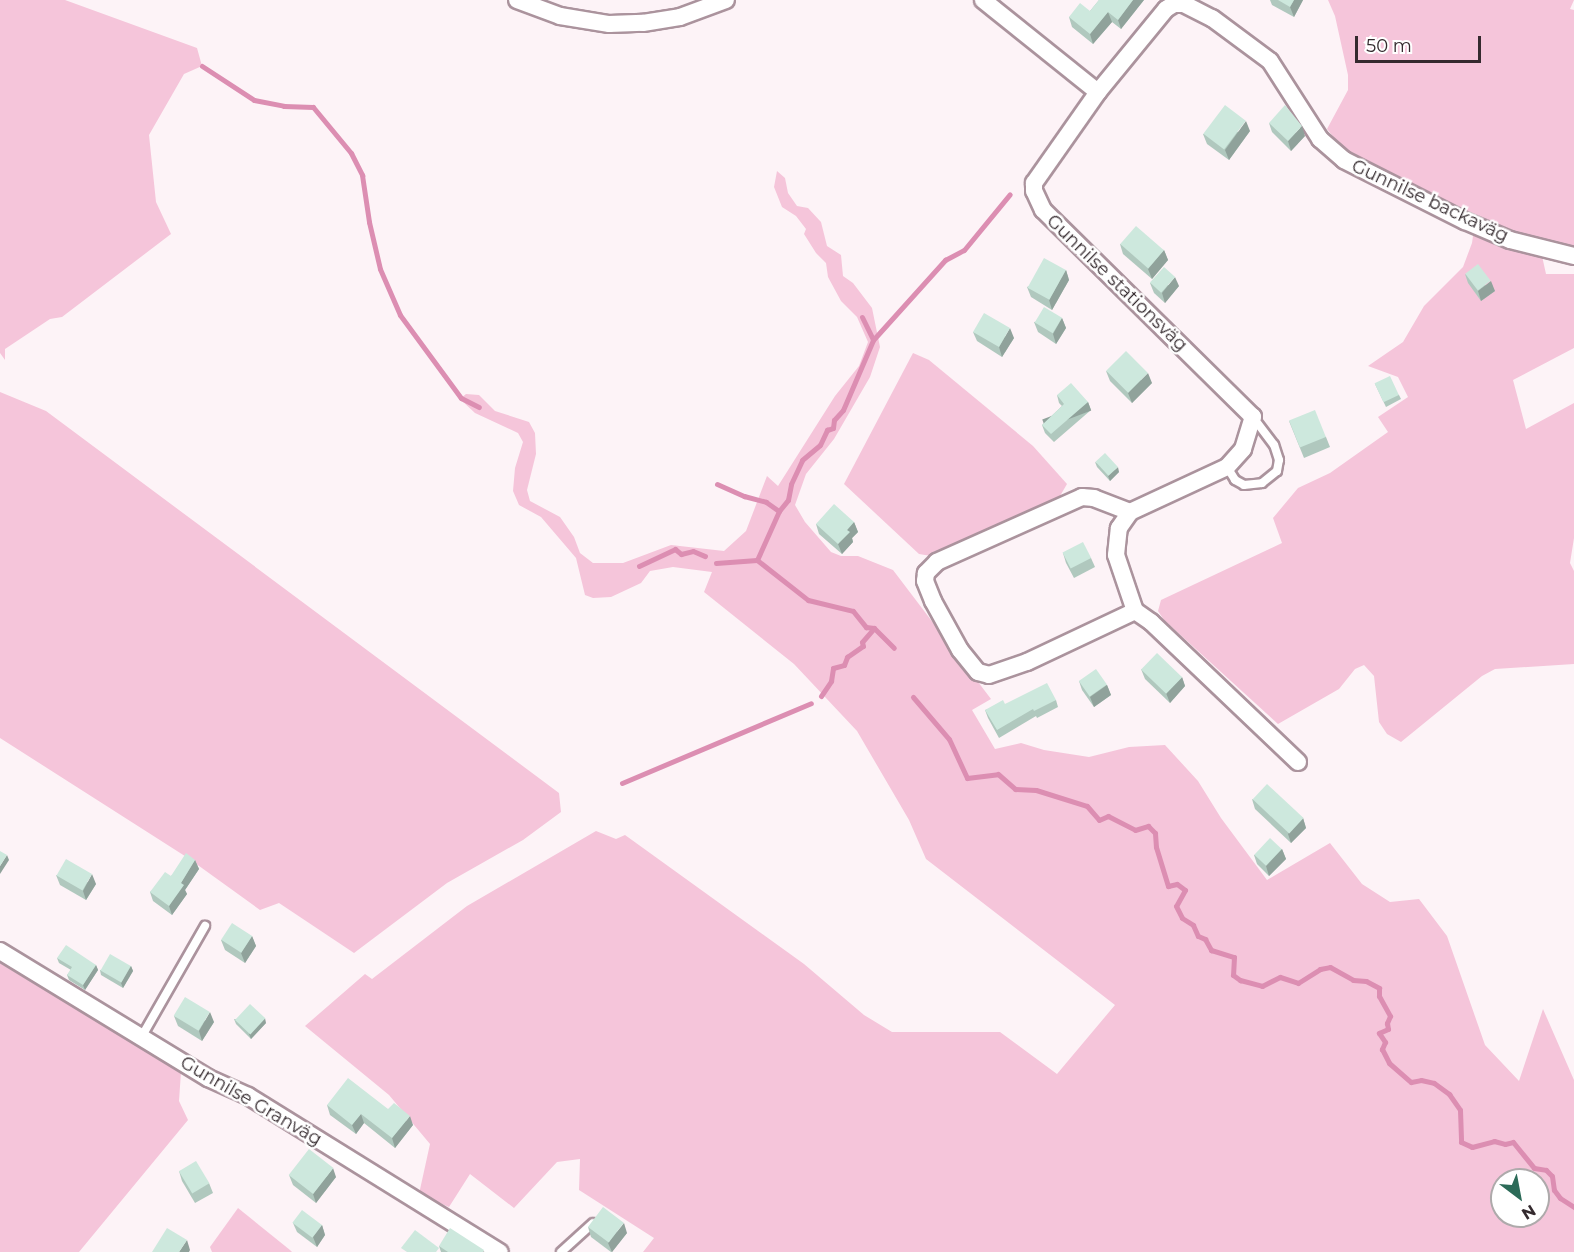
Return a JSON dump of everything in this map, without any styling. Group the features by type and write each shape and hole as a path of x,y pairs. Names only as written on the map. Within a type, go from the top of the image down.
{"street":[{"path":"517,0 560,16 609,24 643,23 680,17 726,0"},
{"path":"983,0 1098,92"},
{"name":"Gunnilse backaväg","path":"1098,92 1166,9 1175,2 1184,4 1212,18 1270,61 1280,73 1292,99 1315,133 1344,160 1464,221 1510,240 1574,256"},
{"name":"Gunnilse stationsväg","path":"1098,92 1034,183 1037,201 1043,210 1253,417"},
{"path":"1253,417 1243,449 1227,467 1130,512 1119,528 1116,555 1121,577 1135,611 1151,622 1298,762"},
{"path":"1130,512 1094,498 1082,497 937,562 926,573 925,581 933,602 960,650 978,672 989,675 1027,662 1135,611"},
{"name":"Gunnilse Granväg","path":"0,951 142,1035 208,1078 248,1096 500,1252"}],"lane":[{"path":"1227,467 1236,480 1244,485 1262,483 1277,471 1277,453 1253,417"},
{"path":"142,1035 205,926"},
{"path":"561,1252 593,1222"}],"shaded area":[{"path":"0,0 65,0 197,48 202,66 184,74 149,135 156,202 171,234 62,317 50,319 5,349 5,360 0,353"},
{"path":"1328,0 1574,0 1570,9 1574,10 1574,247 1547,240 1542,256 1546,274 1574,274 1574,348 1513,380 1526,429 1574,403 1574,538 1570,563 1574,571 1574,664 1495,669 1482,676 1401,742 1387,734 1379,722 1374,676 1364,665 1355,669 1339,689 1278,724 1164,620 1158,611 1161,600 1282,543 1273,518 1298,488 1330,473 1388,432 1378,417 1408,397 1398,377 1368,366 1403,342 1424,306 1463,267 1472,243 1476,215 1441,202 1350,158 1327,129 1348,90 1348,75 1335,16"},
{"path":"777,171 785,178 788,193 797,206 808,208 821,222 827,246 841,255 843,276 853,283 872,308 880,347 870,377 834,439 806,474 795,505 805,522 831,552 841,556 858,556 893,570 991,699 972,710 995,749 1021,743 1044,750 1089,757 1129,747 1165,745 1198,781 1221,818 1267,880 1330,843 1362,884 1390,902 1419,899 1447,936 1485,1045 1519,1081 1543,1009 1574,1080 1574,1252 643,1252 654,1238 579,1190 580,1159 557,1162 514,1208 470,1174 449,1207 419,1194 430,1144 389,1095 305,1026 365,974 372,979 467,906 596,831 616,839 625,835 804,964 864,1015 892,1032 1000,1032 1057,1074 1115,1005 926,859 909,820 857,731 794,664 704,592 712,572 673,567 650,571 641,583 611,597 593,598 585,595 576,558 541,517 519,505 513,491 515,468 523,442 518,433 475,413 460,399 466,394 479,395 495,411 529,422 535,433 536,454 527,490 530,501 560,517 574,537 580,553 593,563 623,563 671,545 724,551 746,531 767,476 778,486 835,396 859,366 868,342 857,317 841,301 828,277 826,263 816,253 804,234 806,229 796,216 782,207 774,187"},
{"path":"913,353 929,360 1033,446 1067,484 1060,496 931,556 919,554 844,484"},
{"path":"0,392 46,411 559,793 561,812 523,840 447,883 354,953 279,903 260,910 188,858 0,738"},
{"path":"0,963 181,1072 179,1101 188,1120 79,1252 0,1252"},
{"path":"238,1208 292,1252 212,1252 210,1247"}],"building":[{"path":"1099,0 1133,0 1118,20 1108,12 1090,34 1069,17 1080,3 1090,11"},
{"path":"1278,0 1294,0 1290,7"},
{"path":"1225,105 1246,121 1224,149 1203,134"},
{"path":"1285,105 1302,126 1288,141 1269,123"},
{"path":"1136,226 1164,250 1148,268 1120,244"},
{"path":"1044,258 1066,270 1049,300 1028,288"},
{"path":"1478,264 1491,281 1478,290 1465,274"},
{"path":"1164,267 1175,277 1161,293 1150,283"},
{"path":"1044,307 1062,318 1053,333 1035,322"},
{"path":"984,313 1010,328 999,347 973,332"},
{"path":"1126,351 1148,373 1128,393 1106,371"},
{"path":"1390,376 1399,395 1383,402 1375,383"},
{"path":"1071,383 1088,402 1051,434 1042,425 1064,404 1057,395"},
{"path":"1315,410 1326,437 1300,447 1289,420"},
{"path":"1105,453 1118,467 1108,476 1095,462"},
{"path":"834,504 854,522 847,530 850,532 838,544 816,524"},
{"path":"1083,542 1091,558 1071,568 1063,552"},
{"path":"1157,653 1182,677 1166,694 1141,670"},
{"path":"1096,669 1107,685 1090,697 1079,681"},
{"path":"1047,683 1056,700 1034,711 1033,709 997,730 985,710 1003,700 1005,704"},
{"path":"1267,784 1304,818 1289,833 1253,799"},
{"path":"1270,838 1282,849 1266,866 1254,855"},
{"path":"0,851 7,855 0,866"},
{"path":"186,853 195,860 181,883 184,885 169,906 150,892 165,872 171,876"},
{"path":"66,859 92,874 82,890 56,875"},
{"path":"232,923 252,936 241,953 221,940"},
{"path":"66,945 96,965 83,985 67,975 72,967 57,958"},
{"path":"110,954 131,966 121,982 100,970"},
{"path":"185,997 210,1012 199,1031 174,1016"},
{"path":"250,1004 265,1018 250,1034 235,1020"},
{"path":"348,1078 388,1109 394,1103 410,1116 392,1138 361,1114 352,1125 327,1105"},
{"path":"309,1149 333,1168 313,1194 289,1175"},
{"path":"196,1161 209,1183 192,1194 179,1171"},
{"path":"603,1207 624,1223 609,1243 588,1227"},
{"path":"302,1210 322,1225 312,1238 292,1223"},
{"path":"167,1228 187,1240 179,1252 152,1252"},
{"path":"450,1228 484,1250 483,1252 448,1252 439,1246"},
{"path":"415,1230 439,1248 436,1252 407,1252 401,1248"}],"waterway":[{"path":"202,66 254,100 284,106 313,107 351,153 362,175 369,222 380,269 400,315 461,398 479,407"},
{"path":"757,560 779,511 788,500 791,484 802,460 820,445 827,430 833,428 834,420 843,410 873,340 945,260 964,250 1010,194"},
{"path":"862,317 873,340"},
{"path":"717,484 744,496 766,502 779,511"},
{"path":"639,566 675,549 681,554 693,551 705,556"},
{"path":"716,563 757,560 808,600 853,611 866,627 874,628 894,648"},
{"path":"821,696 831,681 833,668 844,665 847,657 863,646 862,642 874,628"},
{"path":"913,697 949,739 967,778 998,774 1015,789 1036,790 1087,806 1099,820 1108,816 1135,830 1148,826 1155,833 1156,847 1168,886 1177,884 1185,890 1176,906 1182,918 1193,925 1198,936 1205,939 1211,950 1234,957 1233,975 1240,980 1262,986 1280,977 1298,983 1320,969 1330,967 1353,980 1366,981 1379,988 1379,996 1390,1016 1387,1023 1388,1029 1379,1033 1385,1042 1382,1049 1389,1063 1411,1082 1421,1080 1434,1083 1449,1094 1460,1110 1461,1142 1472,1147 1494,1141 1505,1144 1513,1142 1534,1168 1546,1170 1552,1176 1554,1190 1560,1198 1574,1207"},
{"path":"622,783 811,703"}]}
